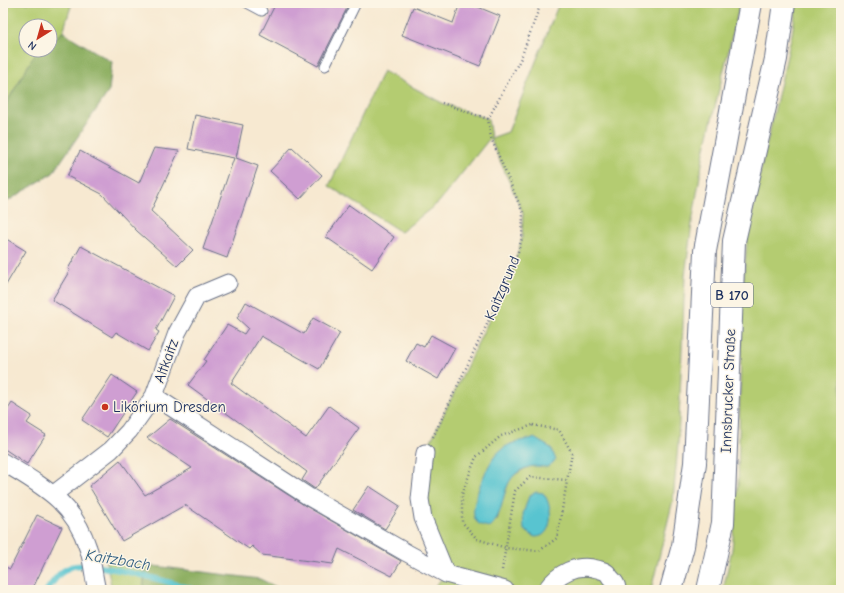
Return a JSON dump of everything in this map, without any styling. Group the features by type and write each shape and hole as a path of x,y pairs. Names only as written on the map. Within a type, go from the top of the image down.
{"main road":[{"name":"Innsbrucker Straße","path":"671,590 683,546 695,463 705,251 750,3"},
{"name":"Innsbrucker Straße","path":"708,590 723,523 734,241 776,59 784,3"}],"street":[{"name":"Altkaitz","path":"54,494 115,445 129,431 154,396 176,334 197,296 228,283"},
{"path":"154,396 309,497 446,574 505,590"},
{"path":"425,453 420,499 423,518 446,574"},
{"path":"3,462 54,494 77,521 88,548 95,584"},
{"path":"546,590 553,581 567,571 588,566 607,572 617,586 617,590"}],"lane":[{"path":"247,3 262,11"},
{"path":"325,66 356,3"}],"path":[{"path":"442,103 488,120 521,58 541,3"},
{"name":"Kaitzgrund","path":"425,453 512,272 522,238 523,213 490,138 488,120"},
{"path":"534,425 558,430 572,453 566,480 557,538 539,551 506,548 477,539 462,522 462,494 476,457 501,436 534,425"},
{"path":"504,564 515,491 530,477 566,480"}],"green space":[{"path":"3,3 72,3 63,32 58,36 58,18 18,18 18,58 34,58 3,109"},
{"path":"559,3 740,3 704,152 692,223 685,276 678,445 673,500 651,590 432,590 446,574 423,518 425,453 512,272 522,238 523,213 490,138 439,202 401,232 329,186 383,71 442,103 488,119 491,138 508,132","holes":["511,443 529,466 511,477 503,497 497,521"]},
{"path":"797,3 841,3 841,590 723,590 732,549 738,484 742,297 747,240 759,178 792,34"},
{"path":"63,32 112,62 109,91 53,173 3,204 3,109 33,58 58,58 58,36"},
{"path":"106,561 146,565 143,590 111,585"},
{"path":"146,565 260,579 282,590 143,590"}],"water":[{"path":"534,438 551,448 556,460 547,467 531,466 519,471 508,485 496,520 490,527 479,524 474,515 476,498 483,478 495,456 508,445"},
{"path":"536,492 543,493 546,497 550,519 547,530 544,534 535,537 524,530 523,514 529,496"}],"building":[{"path":"276,3 338,3 347,8 318,66 260,35"},
{"path":"460,3 468,3 500,16 480,66 402,35 413,7 453,23"},
{"path":"195,115 243,125 236,158 258,166 227,258 203,249 234,158 188,149"},
{"path":"292,147 322,175 300,199 270,171"},
{"path":"154,148 179,151 151,211 193,250 177,266 137,231 102,194 67,176 80,151 139,183"},
{"path":"349,205 394,237 372,269 326,237"},
{"path":"3,237 26,251 3,290"},
{"path":"81,246 174,296 156,330 159,332 148,351 116,332 112,337 52,300 70,270 68,269"},
{"path":"246,302 304,334 313,318 340,333 319,369 261,336 231,383 306,438 329,406 359,428 315,489 302,480 307,472 188,385 206,361 204,360 227,325 244,334 248,328 237,318"},
{"path":"431,335 455,348 438,379 406,361 416,343 424,347"},
{"path":"112,375 137,392 107,437 82,420"},
{"path":"12,403 32,416 27,423 46,435 27,464 3,448 3,417"},
{"path":"170,419 304,505 401,561 392,576 339,549 333,564 262,555 252,546 249,549 185,505 122,541 89,486 120,460 145,495 192,468 147,438"},
{"path":"369,486 400,506 385,529 353,510"},
{"path":"37,515 62,527 32,590 3,590 3,566 10,569"}],"waterway":[{"name":"Kaitzbach","path":"47,590 63,571 71,567 81,565 132,573 195,590"}],"place":[{"name":"Likörium Dresden","path":"105,407"}]}
